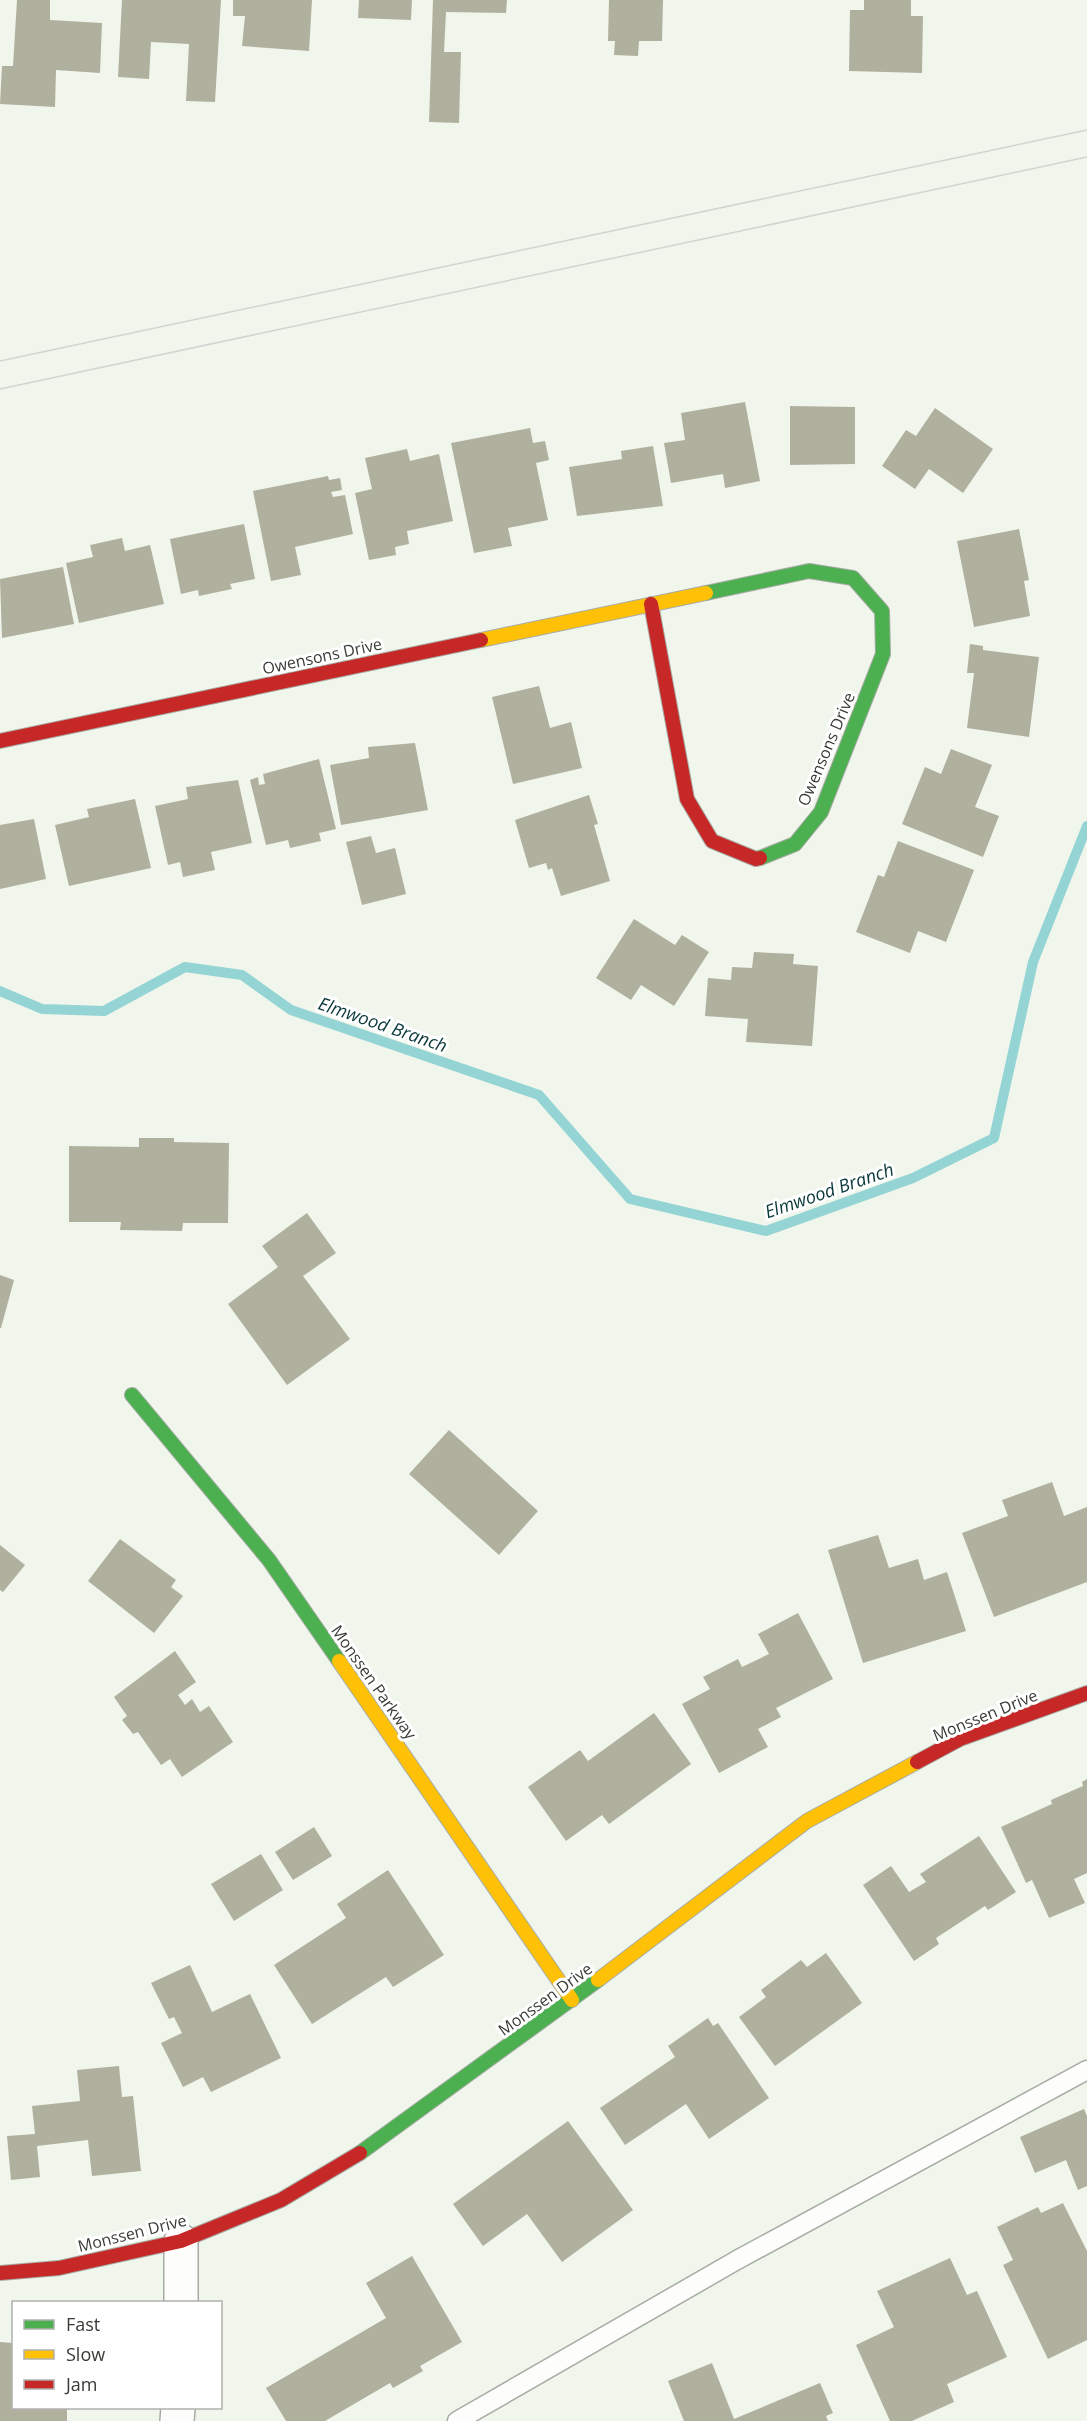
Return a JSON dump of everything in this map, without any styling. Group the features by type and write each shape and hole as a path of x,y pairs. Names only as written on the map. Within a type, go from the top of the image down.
{"street":[{"name":"Owensons Drive","path":"0,741 651,604 809,571 853,578 882,611 883,654 820,812 795,844 756,859 711,841 687,799 651,604"},
{"name":"Monssen Parkway","path":"132,1395 269,1560 572,2001"},
{"name":"Monssen Drive","path":"0,2273 59,2268 181,2241 281,2200 359,2154 572,2001 807,1821 960,1739 1087,1693"},
{"path":"180,2301 181,2241"}],"lane":[{"path":"457,2421 737,2260 1087,2070"}],"building":[{"path":"17,0 50,0 50,20 102,23 100,73 56,70 55,107 0,104 2,66 13,66"},
{"path":"122,0 221,0 215,102 186,101 189,44 151,42 149,79 118,77"},
{"path":"233,0 312,0 309,51 242,46 245,16 233,16"},
{"path":"359,0 412,0 411,20 358,18"},
{"path":"433,0 507,0 506,13 446,12 444,52 461,52 459,123 429,122"},
{"path":"609,0 663,0 662,41 639,41 638,56 614,55 615,41 608,41"},
{"path":"864,0 911,0 911,16 923,16 922,73 849,71 850,10 864,10"},
{"path":"745,402 760,481 725,488 723,474 671,483 664,443 685,440 681,413"},
{"path":"790,406 855,407 855,464 790,465"},
{"path":"935,408 993,449 963,493 929,469 915,489 882,466 906,430 916,436"},
{"path":"530,428 533,443 545,441 549,460 536,463 548,520 508,528 512,546 474,553 451,443"},
{"path":"653,446 663,506 577,516 569,467 622,459 621,451"},
{"path":"407,449 410,461 439,454 453,521 407,531 409,544 395,547 396,555 369,560 355,493 372,489 365,458"},
{"path":"328,476 329,480 340,478 342,490 331,492 333,497 345,495 353,534 295,547 301,575 271,581 253,491"},
{"path":"244,524 255,579 230,584 232,589 199,596 198,590 181,594 170,539"},
{"path":"1019,529 1029,580 1024,581 1030,616 974,627 957,541"},
{"path":"122,538 125,551 150,545 164,604 79,623 66,563 93,557 90,545"},
{"path":"63,567 74,624 2,638 0,579"},
{"path":"970,644 983,646 983,650 1039,657 1029,737 967,728 974,673 967,673"},
{"path":"539,686 550,728 571,722 582,768 513,784 492,697"},
{"path":"415,743 428,810 341,825 330,765 369,758 368,747"},
{"path":"951,749 992,765 975,807 999,816 983,857 902,824 925,767 941,774"},
{"path":"319,759 336,829 319,833 321,841 290,848 288,840 266,845 250,780 258,777 259,785 265,784 263,774"},
{"path":"238,780 252,843 211,852 215,870 183,877 180,862 168,865 155,806 188,799 186,787"},
{"path":"589,795 598,824 594,825 610,881 561,896 552,868 548,870 546,863 529,868 515,820"},
{"path":"135,799 151,868 69,886 55,825 89,817 87,809"},
{"path":"34,819 46,879 0,889 0,825"},
{"path":"371,836 376,853 395,848 406,894 362,905 346,842"},
{"path":"898,841 974,870 946,942 918,931 910,953 856,932 878,875 884,877"},
{"path":"634,919 675,945 682,935 709,952 674,1006 641,985 631,1000 596,978"},
{"path":"754,952 794,954 793,964 818,966 812,1046 746,1042 748,1019 705,1016 708,978 731,980 732,967 752,968"},
{"path":"139,1138 174,1138 174,1142 229,1143 228,1223 183,1223 182,1231 120,1230 121,1222 69,1222 69,1146 139,1147"},
{"path":"307,1213 336,1253 303,1276 350,1339 287,1385 228,1304 278,1267 262,1246"},
{"path":"0,1275 14,1280 1,1328 0,1328"},
{"path":"449,1430 538,1511 499,1555 409,1474"},
{"path":"1052,1482 1064,1516 1087,1507 1087,1582 994,1617 962,1533 1008,1516 1002,1500"},
{"path":"878,1535 889,1568 918,1559 924,1580 947,1572 966,1631 863,1663 828,1550"},
{"path":"120,1539 176,1580 171,1587 183,1596 154,1633 88,1581"},
{"path":"0,1545 25,1565 3,1592 0,1590"},
{"path":"798,1613 833,1679 776,1708 781,1717 758,1729 768,1747 719,1773 682,1704 710,1689 703,1677 738,1659 742,1667 769,1654 758,1634"},
{"path":"175,1651 196,1682 178,1695 185,1705 192,1699 200,1712 209,1706 233,1742 182,1777 170,1759 161,1765 138,1732 133,1734 122,1720 127,1716 114,1697"},
{"path":"654,1713 691,1764 609,1824 602,1815 566,1841 528,1787 580,1750 588,1761"},
{"path":"1087,1779 1087,1873 1074,1879 1085,1903 1049,1918 1032,1880 1026,1883 1001,1827 1052,1804 1051,1800 1083,1786 1082,1782"},
{"path":"314,1827 332,1856 293,1880 275,1852"},
{"path":"979,1836 1016,1892 988,1910 985,1906 936,1938 939,1944 914,1961 863,1885 891,1866 909,1892 926,1882 920,1874"},
{"path":"261,1854 283,1890 234,1921 211,1884"},
{"path":"388,1870 444,1955 393,1987 386,1977 312,2024 274,1965 346,1918 337,1904"},
{"path":"826,1953 862,2003 775,2066 739,2017 766,1997 761,1990 801,1960 807,1967"},
{"path":"190,1965 212,2012 250,1994 281,2058 211,2092 203,2077 183,2087 161,2043 182,2033 174,2017 169,2019 151,1983"},
{"path":"708,2018 713,2026 718,2023 769,2098 709,2139 686,2104 625,2145 600,2108 675,2057 668,2046"},
{"path":"119,2066 122,2097 133,2096 141,2171 92,2176 88,2140 37,2146 40,2177 11,2180 7,2136 35,2134 32,2106 80,2101 77,2070"},
{"path":"1084,2109 1087,2116 1087,2186 1078,2190 1066,2160 1035,2173 1020,2137"},
{"path":"568,2121 633,2210 562,2262 527,2214 483,2246 453,2204"},
{"path":"1063,2203 1087,2251 1087,2340 1048,2359 1003,2265 1013,2260 997,2227 1038,2207 1041,2213"},
{"path":"412,2256 462,2342 420,2366 423,2371 393,2388 390,2383 325,2421 286,2421 266,2388 386,2318 366,2283"},
{"path":"950,2258 967,2295 977,2291 1007,2357 947,2384 954,2402 912,2421 890,2421 856,2345 894,2327 877,2291"},
{"path":"0,2342 12,2343 12,2409 67,2409 67,2421 0,2421"},
{"path":"712,2363 734,2419 820,2383 833,2413 826,2416 828,2421 684,2421 668,2381"}],"waterway":[{"name":"Elmwood Branch","path":"0,991 42,1009 104,1011 185,967 242,975 291,1010 539,1095 630,1199 766,1231 913,1178 994,1138 1033,962 1087,826"}],"tram line":[{"path":"0,361 1087,130"},
{"path":"0,389 1087,157"}],"traffic: fast":[{"path":"706,593 809,571 853,578 882,611 883,654 821,812 795,844 760,858"},
{"path":"132,1395 269,1560 339,1661"},
{"path":"360,2153 598,1980"}],"traffic: slow":[{"path":"481,640 706,593"},
{"path":"339,1661 572,2000"},
{"path":"598,1980 807,1821 917,1762"}],"traffic: jam":[{"path":"651,604 687,799 712,841 756,859 760,858"},
{"path":"0,741 481,640"},
{"path":"917,1762 960,1739 1087,1693"},
{"path":"0,2273 59,2268 181,2241 281,2200 360,2153"}]}
